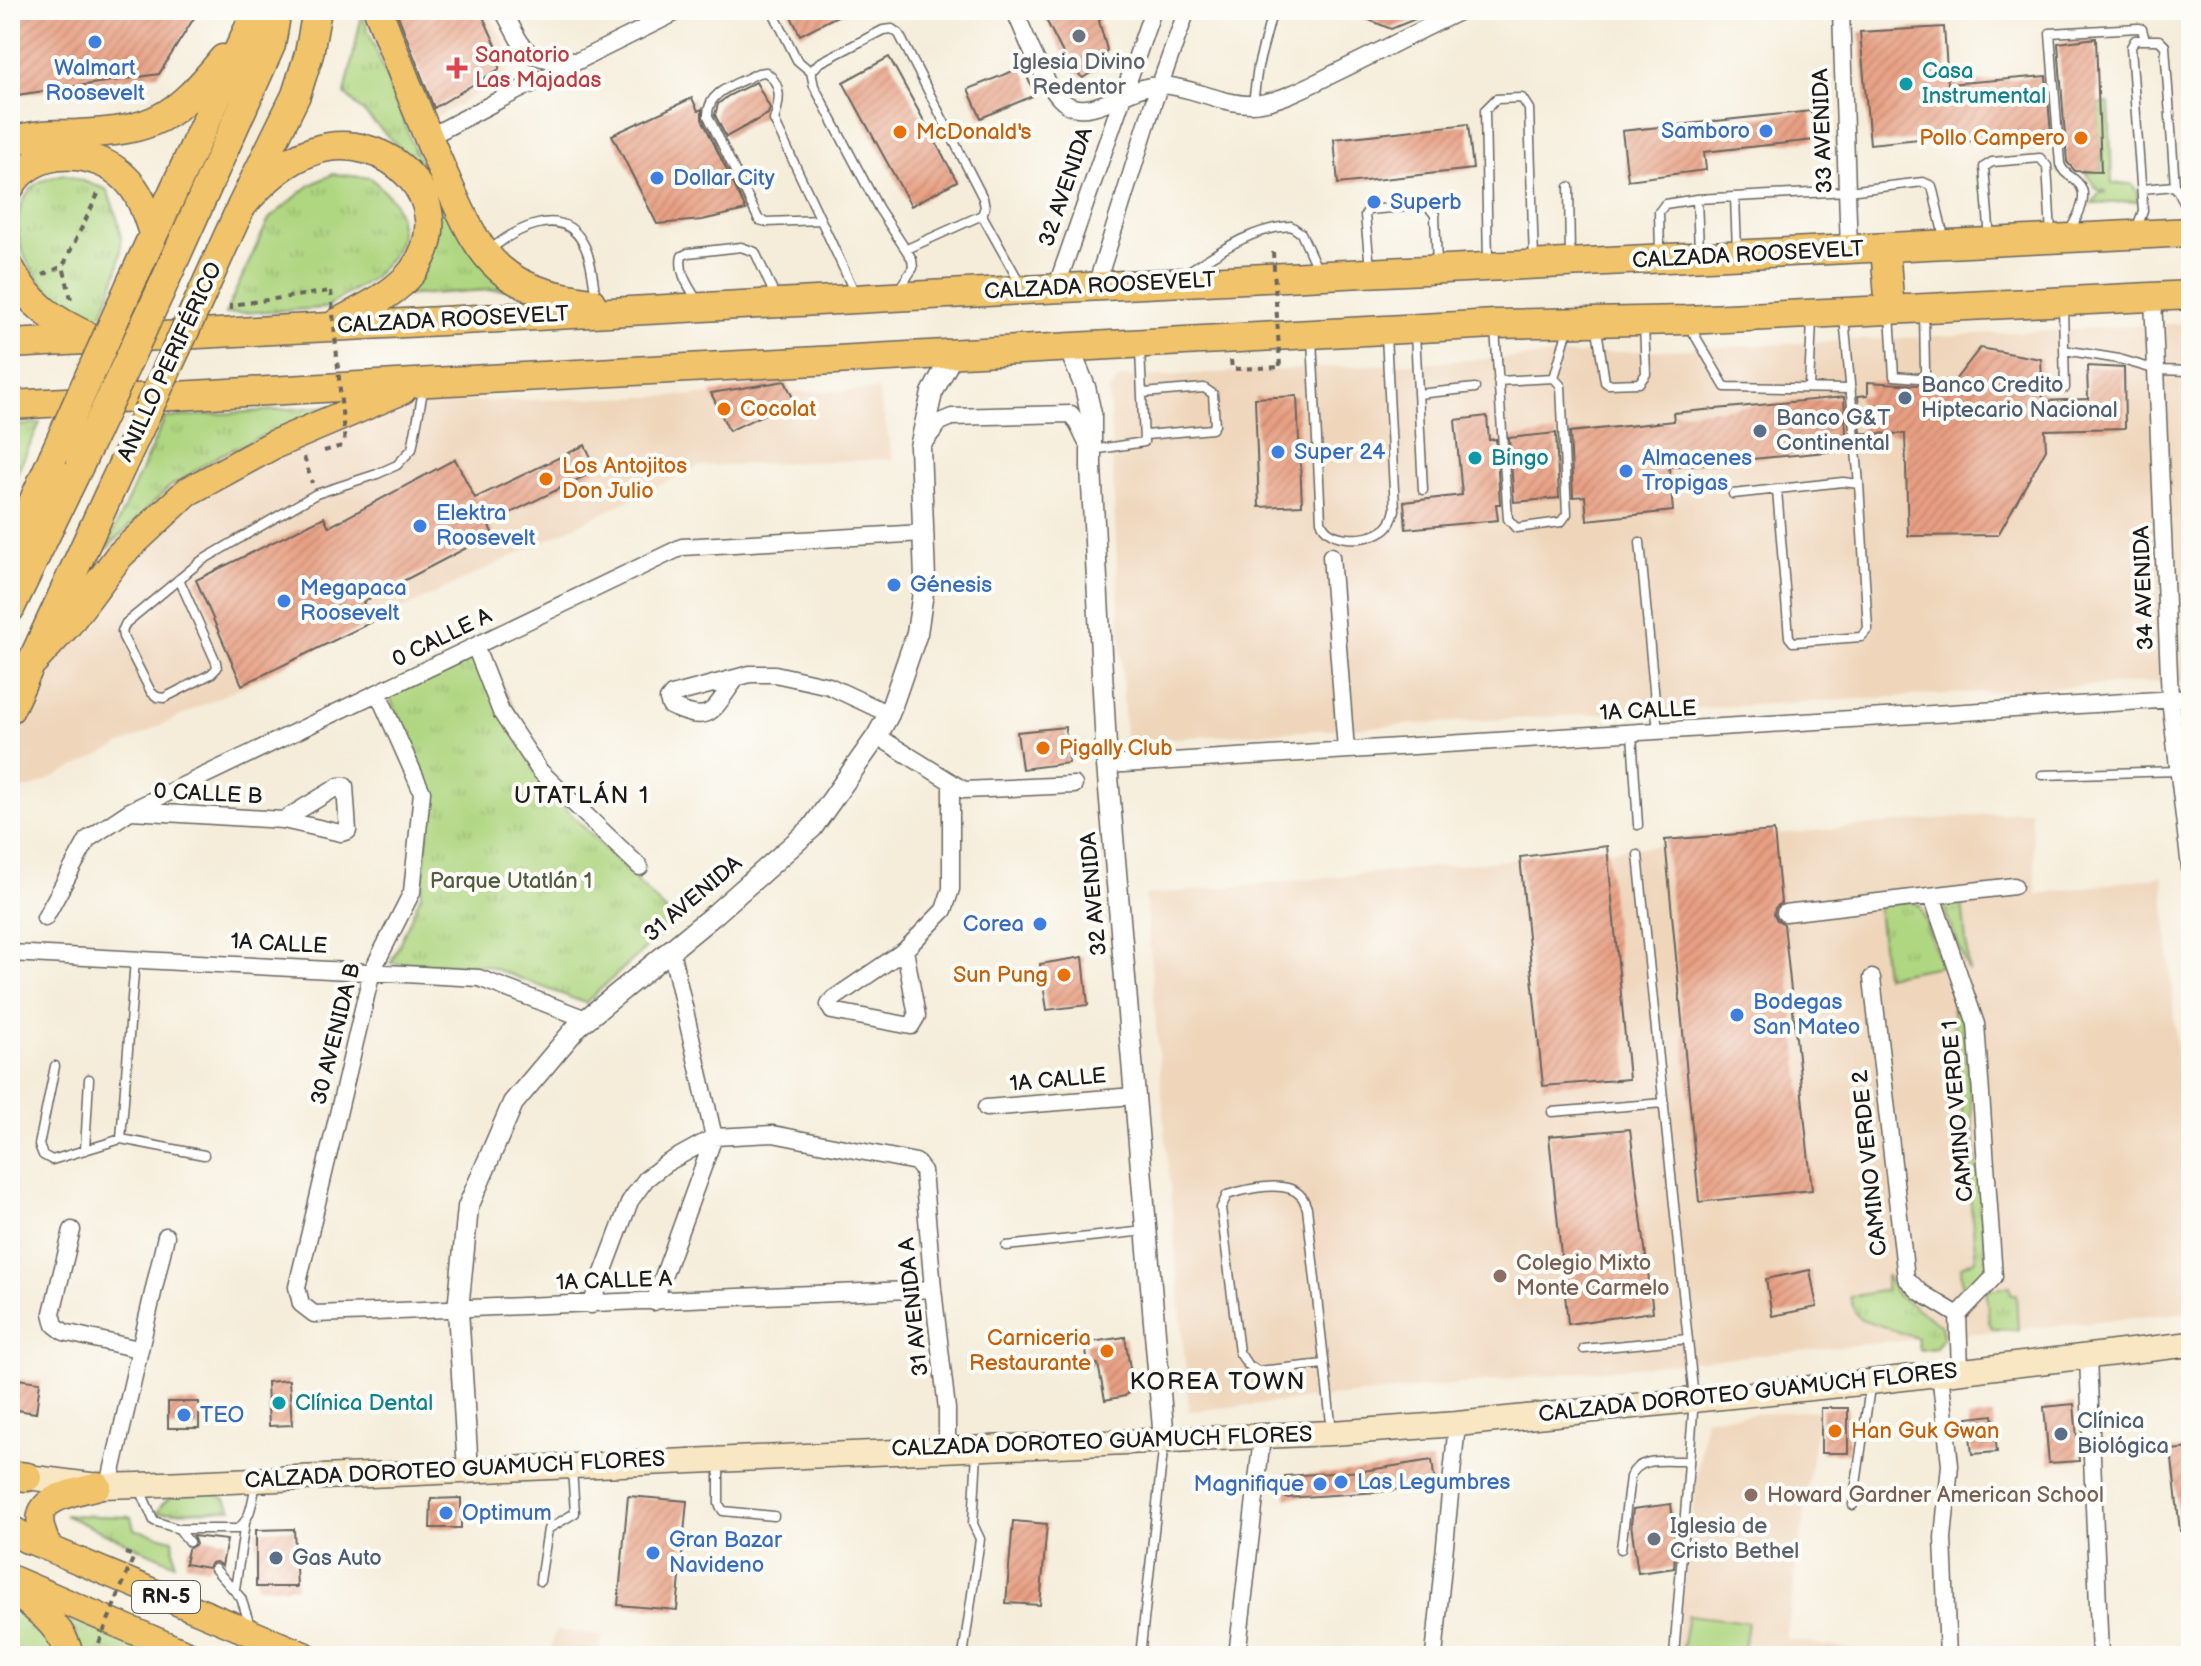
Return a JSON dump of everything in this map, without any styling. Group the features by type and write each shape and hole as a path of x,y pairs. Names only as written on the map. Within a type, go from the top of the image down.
{"highway":[{"name":"ANILLO PERIFÉRICO","path":"10,609 67,459 160,292 271,45 277,10"},
{"name":"ANILLO PERIFÉRICO","path":"10,709 241,207 296,95 309,54 317,10"},
{"path":"378,10 427,138 467,224 485,254 499,269 523,284 551,295 647,310"},
{"path":"10,142 34,135 118,132 162,119 197,91 255,17"},
{"path":"10,554 67,459 131,283 255,17"},
{"path":"241,207 267,178 288,163 328,147 352,146 375,151 409,173 426,208 427,234 418,263 398,287 331,327"},
{"path":"10,187 23,171 35,164 63,156 90,158 112,166 133,186 142,201 153,233"},
{"name":"CALZADA ROOSEVELT","path":"18,341 2191,232"},
{"path":"1885,248 1890,310"},
{"path":"10,268 20,287 45,313 88,336"},
{"path":"10,408 47,403 1495,324 1686,320 2191,295"},
{"path":"31,664 68,624 119,556 187,492 273,445 421,383"},
{"path":"10,1587 53,1622 66,1643 69,1656"}],"main road":[{"name":"CALZADA DOROTEO GUAMUCH FLORES","path":"16,1476 103,1485 139,1485 1332,1433 1457,1424 1870,1382 2191,1344"},
{"path":"24,1537 41,1524 44,1506 51,1501 103,1485"},
{"name":"RN-5","path":"24,1537 306,1656"},
{"name":"RN-5","path":"10,1578 192,1656"}],"street":[{"path":"503,10 519,41 531,54 544,60 580,61"},
{"path":"427,138 681,10"},
{"path":"1014,10 1054,94 1069,106 1084,109 1098,106 1124,93 1160,85 1253,104 1297,91 1455,13"},
{"name":"32 AVENIDA","path":"1056,288 1153,10"},
{"path":"1096,286 1187,10"},
{"name":"33 AVENIDA","path":"1841,10 1849,250"},
{"name":"34 AVENIDA","path":"2153,298 2170,699 2191,876"},
{"name":"32 AVENIDA","path":"1069,348 1085,387 1091,414 1107,765 1164,1440"},
{"name":"31 AVENIDA","path":"468,1470 458,1310 468,1207 513,1103 586,1019 812,828 877,736 889,714 917,633 925,579 920,447 932,393 953,354"},
{"path":"920,447 940,422 952,417 1071,414 1091,450"},
{"name":"0 CALLE A","path":"45,918 88,839 130,811 682,547 923,533"},
{"path":"1331,556 1346,750"},
{"path":"475,646 501,712 540,771 640,867"},
{"path":"736,679 712,710 703,716 693,716 670,706 668,700 672,695 750,674 787,676 829,686 889,714"},
{"name":"30 AVENIDA B","path":"301,1304 297,1287 372,971 412,892 422,792 378,693"},
{"name":"1A CALLE","path":"1107,765 2191,698"},
{"path":"877,736 964,790 1074,785"},
{"path":"905,950 917,1016 911,1026 832,1011 829,1005 833,999 905,950 944,910 949,900 951,782"},
{"name":"0 CALLE B","path":"130,811 283,820"},
{"path":"1785,913 2014,886"},
{"name":"CAMINO VERDE 1","path":"1932,896 1976,1024 1994,1277 1958,1315"},
{"path":"654,1302 714,1137 671,950"},
{"name":"1A CALLE","path":"10,953 479,978 586,1019"},
{"name":"CAMINO VERDE 2","path":"1872,978 1906,1278 1920,1292 1958,1315"},
{"name":"1A CALLE","path":"986,1108 1134,1096"},
{"name":"31 AVENIDA A","path":"714,1137 773,1134 916,1162 923,1171 947,1409 947,1449"},
{"path":"591,1305 630,1201 646,1179 665,1164 714,1137"},
{"path":"72,1230 52,1313 55,1325 64,1332 138,1349"},
{"path":"103,1485 166,1236"},
{"name":"1A CALLE A","path":"301,1304 314,1314 933,1289"},
{"path":"1948,1656 1943,1538 1950,1465 1950,1372 1958,1315"},
{"path":"2088,1357 2100,1656"},
{"path":"1434,1656 1457,1424"},
{"path":"1237,1656 1262,1437"}],"lane":[{"path":"772,10 797,60 811,72 814,86 879,209 907,249 913,268 894,297"},
{"path":"1253,104 1258,66 1271,17 1268,10"},
{"path":"2059,239 2082,203 2082,190 2078,182 2063,172 2060,164 2050,33 2138,28 2142,29 2145,40"},
{"path":"811,72 819,63 883,30 892,29 899,34 985,207 982,215 907,249"},
{"path":"2133,234 2143,211 2131,47 2135,40 2159,40 2165,46 2175,186 2191,216"},
{"path":"821,220 759,220 708,116 707,105 712,97 758,73 766,72 773,77 780,92 774,120 821,220 857,298"},
{"path":"1488,267 1485,110 1496,99 1522,98 1529,109 1534,265"},
{"path":"1990,242 1984,167 1992,162 2040,158 2047,166 2059,239"},
{"path":"1660,259 1659,212 1665,204 1697,199 1848,191 1923,182 1932,186 1945,245"},
{"path":"2142,189 2175,186"},
{"path":"1569,187 1570,264"},
{"path":"1735,197 1737,256"},
{"path":"1697,199 1699,257"},
{"path":"1370,273 1365,215 1368,210 1427,205 1435,215 1437,270"},
{"path":"982,215 1023,290"},
{"path":"485,254 507,236 525,227 550,221 569,227 583,242 597,303"},
{"path":"1172,282 1233,242 1278,226 1291,226 1301,233 1320,275"},
{"path":"700,307 685,280 680,264 682,256 741,247 755,252 778,303"},
{"path":"2063,301 2065,388"},
{"path":"1890,310 1894,376 1918,378 1924,376 1925,371 1923,308"},
{"path":"1777,490 1789,637 1793,642 1861,637 1868,629 1844,312"},
{"path":"1809,387 1813,314"},
{"path":"1583,322 1608,384 1639,383 1646,374 1644,320"},
{"path":"1686,320 1725,387 1851,389"},
{"path":"1554,378 1583,322"},
{"path":"1495,324 1508,519 1516,528 1561,522 1567,514 1561,386 1554,378"},
{"path":"1415,329 1423,490"},
{"path":"1312,335 1321,521 1330,535 1373,535 1392,522 1395,510 1386,330"},
{"path":"1091,450 1144,442 1140,344"},
{"path":"2064,350 2119,359 2157,370 2191,371"},
{"path":"1498,381 1554,378"},
{"path":"179,579 217,668 164,698 157,697 151,692 122,631 126,623 179,579 201,561 316,494 397,465 412,449 421,383"},
{"path":"1143,393 1204,388 1213,394 1215,425 1212,429 1146,435"},
{"path":"1418,394 1475,388"},
{"path":"1733,494 1843,482 1859,484"},
{"path":"1640,542 1658,733"},
{"path":"1632,734 1638,825"},
{"path":"2042,775 2178,771"},
{"path":"1638,855 1694,1399 1674,1656"},
{"path":"121,1139 135,959"},
{"path":"55,1066 39,1145 43,1155 52,1160 121,1139 204,1155"},
{"path":"85,1150 89,1079"},
{"path":"1552,1112 1664,1103"},
{"path":"1324,1364 1258,1371 1247,1364 1239,1352 1221,1208 1227,1195 1242,1190 1288,1187 1301,1195 1307,1208 1332,1433"},
{"path":"1006,1246 1145,1230"},
{"path":"1584,1349 1688,1339"},
{"path":"1853,1505 1870,1382"},
{"path":"1140,1656 1164,1440"},
{"path":"963,1656 980,1539 973,1524 978,1447"},
{"path":"719,1458 719,1504 723,1511 774,1516"},
{"path":"1621,1549 1630,1477 1635,1467 1643,1463 1689,1461"},
{"path":"540,1581 548,1529 575,1513 572,1464"},
{"path":"235,1589 245,1523 257,1479"},
{"path":"139,1485 154,1521 179,1529 237,1529 245,1523"},
{"path":"179,1529 189,1542"},
{"path":"215,1569 241,1598 253,1634"}],"path":[{"path":"88,336 63,266 112,166"},
{"path":"1232,369 1280,367 1273,252"},
{"path":"276,297 331,291 345,445"},
{"path":"304,458 316,494"},
{"path":"99,1643 134,1556"}],"shaded area":[{"name":"Sanatorio Las Majadas","path":"383,10 487,10 509,53 511,63 506,74 436,118 430,118"},
{"path":"2191,323 2191,680 1125,741 1109,391 1119,378"},
{"path":"878,390 893,459 700,466 31,788 10,789 10,746 105,550 168,488 220,455 249,441 331,406"},
{"path":"2030,810 2037,894 2163,876 2191,1236 2191,1312 1189,1411 1145,895"},
{"name":"Howard Gardner American School","path":"1819,1410 1786,1639 1855,1650 1854,1656 1674,1656 1705,1417"},
{"path":"555,1630 602,1636 599,1656 550,1656"}],"green space":[{"path":"362,14 415,151 481,258 504,289 398,296 426,266 424,185 400,148 345,94"},
{"path":"2109,103 2112,183 2131,184 2137,191 2138,201 2092,204 2099,193 2106,192 2097,189 2085,172 2101,171 2098,104"},
{"path":"63,174 106,189 121,239 119,266 102,314 82,319 43,284 24,256 19,241 18,224 26,196 39,182"},
{"path":"333,174 371,178 394,201 401,237 393,256 374,277 325,308 225,314 269,219 310,185"},
{"path":"331,406 220,455 168,488 105,550 165,418"},
{"path":"40,423 10,488 10,427"},
{"name":"Parque Utatlán 1","path":"483,650 565,808 676,921 585,1003 485,965 391,963 421,895 432,790 388,694"},
{"path":"1951,897 1962,901 1969,972 1944,909 1944,901"},
{"path":"1910,901 1920,906 1941,966 1885,976 1878,906"},
{"path":"1951,991 1962,1018 1987,1264 1972,1291 1962,1285 1961,1266 1976,1260"},
{"path":"1886,1275 1897,1295 1941,1325 1943,1338 1936,1348 1919,1350 1917,1338 1861,1319 1855,1313 1850,1297 1886,1290"},
{"path":"2010,1286 2011,1294 2016,1294 2018,1330 1993,1329 1989,1322 1986,1291"},
{"path":"213,1492 225,1499 232,1509 157,1513 173,1496"},
{"path":"64,1515 131,1517 134,1529 173,1539 175,1564"},
{"path":"10,1605 43,1633 55,1656 10,1656"},
{"path":"1688,1615 1748,1622 1743,1656 1681,1654"},
{"path":"69,1618 160,1656 83,1656"}],"building":[{"name":"Walmart Roosevelt","path":"10,10 199,10 159,74 10,96"},
{"name":"Sanatorio Las Majadas","path":"396,10 480,10 500,54 499,69 434,108"},
{"path":"788,10 849,10 800,35"},
{"name":"Iglesia Divino Redentor","path":"1041,10 1104,10 1099,21 1107,50 1100,66 1083,78 1070,67"},
{"path":"1345,10 1437,10 1391,29"},
{"name":"Casa Instrumental","path":"1944,27 1948,84 2046,76 2051,134 1959,142 1959,135 1870,144 1860,32"},
{"name":"Pollo Campero","path":"2096,38 2101,172 2075,171 2067,162 2058,43"},
{"name":"McDonald's","path":"889,57 957,181 911,206 843,82"},
{"path":"1023,67 1035,95 981,118 968,89"},
{"path":"756,82 770,108 768,114 726,137 715,115 718,104"},
{"path":"692,98 698,111 702,109 702,119 746,210 702,220 657,224 612,135"},
{"path":"1811,111 1814,140 1704,152 1706,170 1628,180 1622,131"},
{"path":"1468,124 1473,169 1338,184 1334,139"},
{"path":"1980,348 2041,359 2043,401 2088,399 2087,366 2124,368 2125,428 2045,430 2046,449 1998,535 1908,536 1905,434 1861,433 1858,396 1868,395 1868,382 1917,385 1929,381 1955,380"},
{"path":"785,381 794,400 729,431 711,393"},
{"name":"Super 24","path":"1297,396 1302,505 1259,507 1255,398"},
{"path":"1844,397 1847,450 1669,467 1673,511 1587,520 1585,496 1573,497 1570,432 1674,421 1673,413"},
{"name":"Bingo","path":"1487,416 1489,440 1496,439 1498,520 1406,529 1404,502 1462,495 1455,420"},
{"path":"1556,433 1559,498 1514,502 1509,438"},
{"path":"585,445 597,470 488,524 493,534 363,602 372,622 242,685 196,580 324,517 329,527 455,459 475,498"},
{"name":"Pigally Club","path":"1065,727 1069,763 1022,769 1017,732"},
{"name":"Bodegas San Mateo","path":"1774,831 1781,903 1774,914 1784,924 1812,1190 1699,1202 1665,840"},
{"path":"1607,846 1629,1079 1543,1086 1520,857"},
{"path":"1083,957 1088,1005 1047,1010 1040,964"},
{"path":"1630,1129 1653,1312 1568,1324 1549,1136"},
{"path":"1810,1270 1817,1307 1772,1316 1766,1279"},
{"path":"1125,1337 1133,1387 1125,1396 1105,1400 1098,1364 1088,1365 1085,1343"},
{"path":"10,1378 40,1382 36,1413 10,1409"},
{"name":"Clínica Dental","path":"289,1380 292,1425 269,1426 267,1382"},
{"name":"TEO","path":"168,1402 199,1402 199,1428 168,1428"},
{"name":"Clínica Biológica","path":"2074,1404 2079,1461 2049,1463 2044,1407"},
{"name":"Han Guk Gwan","path":"1821,1408 1848,1408 1848,1453 1821,1453"},
{"path":"1993,1415 1997,1452 1972,1454 1968,1418"},
{"path":"2191,1448 2191,1530 2180,1531 2171,1450"},
{"path":"1432,1460 1435,1484 1380,1492 1286,1498 1285,1476 1363,1471"},
{"name":"Gran Bazar Navideno","path":"628,1496 687,1501 677,1610 618,1605"},
{"name":"Optimum","path":"461,1498 461,1528 430,1528 431,1499"},
{"name":"Iglesia de Cristo Bethel","path":"1671,1504 1676,1543 1674,1568 1638,1573 1631,1524 1633,1509"},
{"path":"1013,1521 1047,1524 1040,1605 1006,1603"},
{"name":"Gas Auto","path":"294,1529 297,1587 256,1587 256,1530"},
{"name":"Gas Auto","path":"193,1536 227,1540 222,1566 216,1562 208,1568 185,1564 188,1549 196,1544"}],"place":[{"name":"Iglesia Divino Redentor","path":"1079,36"},
{"name":"Walmart Roosevelt","path":"95,42"},
{"name":"Sanatorio Las Majadas","path":"457,68"},
{"name":"Casa Instrumental","path":"1906,84"},
{"name":"Samboro","path":"1766,131"},
{"name":"McDonald's","path":"900,132"},
{"name":"Pollo Campero","path":"2081,138"},
{"name":"Dollar City","path":"657,178"},
{"name":"Superb","path":"1374,202"},
{"name":"Banco Credito Hiptecario Nacional","path":"1905,398"},
{"name":"Cocolat","path":"724,409"},
{"name":"Banco G&T Continental","path":"1760,431"},
{"name":"Super 24","path":"1278,452"},
{"name":"Bingo","path":"1475,458"},
{"name":"Almacenes Tropigas","path":"1626,471"},
{"name":"Los Antojitos Don Julio","path":"546,479"},
{"name":"Elektra Roosevelt","path":"420,526"},
{"name":"Génesis","path":"894,585"},
{"name":"Megapaca Roosevelt","path":"284,601"},
{"name":"Pigally Club","path":"1043,748"},
{"name":"Corea","path":"1040,924"},
{"name":"Sun Pung","path":"1064,975"},
{"name":"Bodegas San Mateo","path":"1737,1015"},
{"name":"Colegio Mixto Monte Carmelo","path":"1500,1276"},
{"name":"Carniceria Restaurante","path":"1107,1351"},
{"name":"Clínica Dental","path":"279,1403"},
{"name":"TEO","path":"184,1415"},
{"name":"Han Guk Gwan","path":"1835,1431"},
{"name":"Clínica Biológica","path":"2061,1434"},
{"name":"Las Legumbres","path":"1341,1482"},
{"name":"Magnifique","path":"1320,1484"},
{"name":"Howard Gardner American School","path":"1751,1495"},
{"name":"Optimum","path":"446,1513"},
{"name":"Iglesia de Cristo Bethel","path":"1654,1539"},
{"name":"Gran Bazar Navideno","path":"653,1553"},
{"name":"Gas Auto","path":"276,1558"}],"district":[{"name":"UTATLÁN 1","path":"582,795"},
{"name":"KOREA TOWN","path":"1218,1381"}]}
